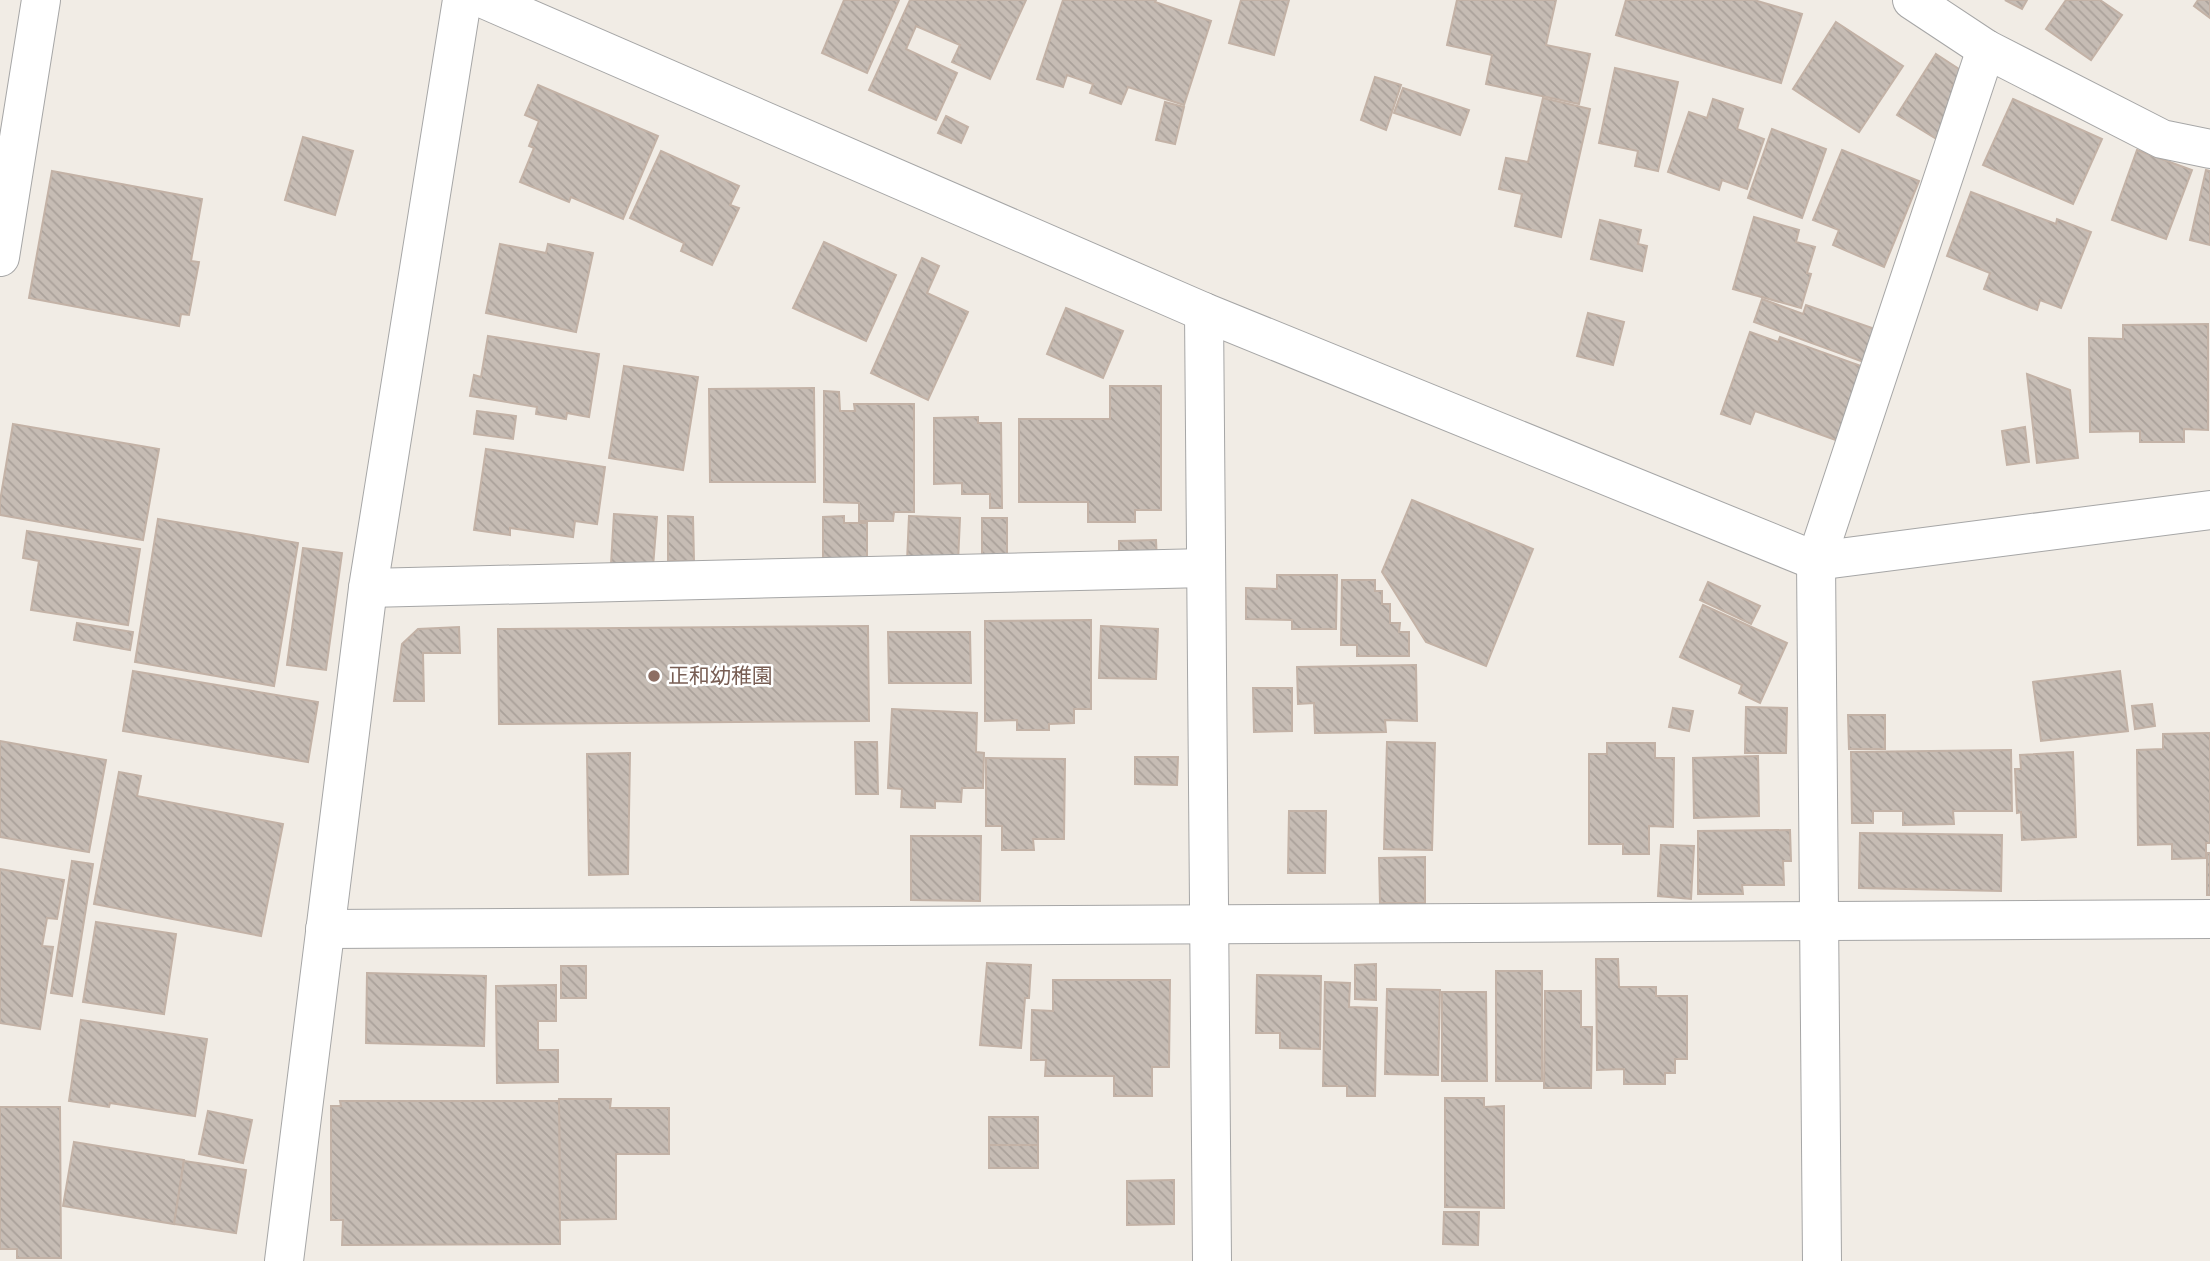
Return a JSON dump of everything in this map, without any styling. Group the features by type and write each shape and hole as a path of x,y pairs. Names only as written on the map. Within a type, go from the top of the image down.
{"street":[{"path":"0,257 41,0"},
{"path":"284,1261 368,588 462,0"},
{"path":"486,0 1204,312 1816,561 2210,510"},
{"path":"1912,0 1986,49 2161,139 2210,149"},
{"path":"1822,1261 1816,561 1986,49"},
{"path":"1204,312 1212,1261"},
{"path":"368,588 1206,568"},
{"path":"325,929 2210,919"}],"building":[{"path":"844,0 899,0 867,73 822,53"},
{"path":"910,0 1026,0 990,79 952,62 960,45 916,26 906,49 957,73 936,120 869,90"},
{"path":"1063,0 1156,0 1155,2 1211,21 1184,105 1128,87 1121,104 1090,93 1093,84 1067,75 1063,87 1037,79"},
{"path":"1241,0 1289,0 1274,55 1229,43"},
{"path":"1457,0 1556,0 1546,45 1590,54 1579,104 1486,84 1492,55 1447,45"},
{"path":"1626,0 1754,0 1802,14 1781,83 1616,35"},
{"path":"2005,0 2027,0 2022,9"},
{"path":"2066,0 2100,0 2122,15 2091,60 2046,29"},
{"path":"2198,0 2210,0 2210,18 2194,6"},
{"path":"1836,22 1903,66 1859,132 1793,89"},
{"path":"1936,54 1962,71 1952,87 1966,95 1938,140 1897,115"},
{"path":"1615,68 1678,82 1658,171 1635,166 1638,151 1599,143"},
{"path":"1375,77 1401,85 1386,130 1361,120"},
{"path":"538,85 658,136 623,219 571,197 569,202 520,182 534,148 529,146 539,121 525,115"},
{"path":"1403,88 1469,110 1460,135 1394,113"},
{"path":"1543,98 1590,109 1561,237 1515,226 1522,194 1499,189 1506,158 1528,162"},
{"path":"1713,99 1743,109 1737,129 1764,139 1747,189 1722,180 1719,190 1668,172 1689,112 1707,118"},
{"path":"2013,99 2102,139 2073,204 1983,165"},
{"path":"1165,102 1184,107 1175,144 1156,140"},
{"path":"946,116 968,127 961,143 938,133"},
{"path":"1772,129 1826,149 1802,218 1748,198"},
{"path":"303,137 353,151 335,215 285,200"},
{"path":"1842,150 1919,181 1884,267 1833,245 1839,230 1813,220"},
{"path":"2137,150 2192,170 2166,239 2112,220"},
{"path":"661,151 739,186 730,205 739,208 712,265 681,251 684,243 630,218"},
{"path":"2206,170 2210,171 2210,245 2190,240"},
{"path":"52,171 202,199 191,261 199,262 189,315 181,314 179,326 29,298"},
{"path":"1971,192 2056,224 2057,219 2091,232 2061,308 2040,300 2037,310 1984,289 1990,273 1947,256"},
{"path":"1754,217 1799,230 1796,242 1815,247 1807,273 1811,274 1801,308 1733,289"},
{"path":"1600,220 1641,230 1638,244 1647,246 1642,271 1591,259"},
{"path":"824,242 896,275 866,341 793,308"},
{"path":"500,244 546,253 548,244 593,253 576,332 486,313"},
{"path":"922,258 939,266 927,293 968,312 928,400 871,373"},
{"path":"1762,299 1803,314 1806,305 1881,331 1869,364 1754,322"},
{"path":"1066,308 1123,331 1103,378 1047,354"},
{"path":"1588,313 1624,322 1613,365 1577,356"},
{"path":"2208,324 2208,430 2184,429 2184,442 2140,442 2140,431 2090,432 2089,338 2123,339 2123,325"},
{"path":"1750,332 1778,342 1780,337 1864,367 1841,442 1755,411 1750,424 1721,414"},
{"path":"488,336 599,354 589,417 567,413 566,419 536,414 537,407 470,396 474,375 481,377"},
{"path":"624,366 698,377 683,470 609,458"},
{"path":"2027,374 2070,390 2078,458 2037,463"},
{"path":"1110,386 1161,386 1161,510 1135,510 1135,522 1088,522 1088,502 1019,502 1019,419 1110,419"},
{"path":"814,388 815,482 710,482 709,389"},
{"path":"824,391 839,392 840,411 855,411 854,404 914,404 914,512 894,512 893,521 859,521 859,503 824,502"},
{"path":"477,411 516,416 513,439 474,434"},
{"path":"978,417 978,423 1001,423 1002,508 990,508 990,494 962,494 962,483 934,484 934,418"},
{"path":"13,424 159,449 143,540 0,515"},
{"path":"2025,427 2029,462 2007,465 2002,431"},
{"path":"486,449 605,467 597,524 575,521 573,537 510,528 510,535 474,530"},
{"path":"1412,500 1533,549 1486,666 1426,642 1382,572"},
{"path":"614,514 657,517 653,567 611,564"},
{"path":"668,516 693,517 694,561 668,561"},
{"path":"844,516 844,523 867,523 867,566 823,566 823,517"},
{"path":"909,516 960,518 958,563 907,561"},
{"path":"982,518 1007,518 1007,561 982,561"},
{"path":"158,519 298,543 274,686 135,662"},
{"path":"27,531 140,549 128,625 31,610 39,561 23,558"},
{"path":"1156,540 1157,561 1119,561 1119,541"},
{"path":"303,548 342,553 326,670 287,665"},
{"path":"1277,575 1337,575 1336,629 1292,629 1292,620 1246,619 1246,588 1277,589"},
{"path":"1342,580 1375,580 1375,591 1382,591 1382,604 1390,604 1390,623 1400,623 1399,632 1409,632 1409,656 1357,656 1357,645 1341,645"},
{"path":"1708,582 1760,606 1751,624 1700,600"},
{"path":"1703,605 1787,643 1760,703 1739,693 1742,685 1680,657"},
{"path":"1091,620 1091,709 1074,709 1074,723 1049,724 1049,730 1017,730 1017,720 985,721 985,621"},
{"path":"77,623 133,632 130,650 74,640"},
{"path":"868,626 869,721 499,724 498,629"},
{"path":"1101,626 1158,629 1156,679 1099,678"},
{"path":"459,627 460,653 423,653 424,701 394,701 402,644 418,629"},
{"path":"888,632 970,632 971,683 889,683"},
{"path":"1416,665 1417,721 1385,720 1386,732 1315,733 1314,703 1298,704 1297,667"},
{"path":"133,671 318,702 308,762 123,731"},
{"path":"2120,671 2128,731 2041,741 2033,682"},
{"path":"1253,688 1292,688 1292,731 1254,732"},
{"path":"2152,704 2155,726 2135,729 2132,706"},
{"path":"1746,707 1787,708 1786,753 1745,753"},
{"path":"1673,708 1693,711 1689,731 1669,727"},
{"path":"892,709 977,713 976,752 984,753 983,788 962,788 961,802 935,801 935,808 901,807 902,789 888,788"},
{"path":"1848,715 1885,715 1885,749 1849,749"},
{"path":"2210,733 2210,843 2206,843 2206,858 2172,859 2172,844 2138,845 2137,750 2163,749 2163,734"},
{"path":"0,741 106,760 89,852 0,837"},
{"path":"855,742 877,742 878,794 856,794"},
{"path":"1387,742 1435,743 1432,850 1384,849"},
{"path":"1607,743 1655,743 1655,758 1674,758 1673,827 1649,826 1649,854 1623,854 1623,844 1589,844 1589,754 1607,754"},
{"path":"2011,750 2012,811 1953,811 1954,824 1903,825 1903,811 1873,811 1873,823 1852,823 1851,752"},
{"path":"2073,752 2076,837 2022,840 2021,812 2017,813 2015,769 2021,769 2020,755"},
{"path":"630,753 628,874 589,875 587,754"},
{"path":"1758,756 1759,816 1694,818 1693,758"},
{"path":"1135,757 1178,757 1177,785 1135,784"},
{"path":"986,758 1065,759 1064,839 1033,839 1034,850 1002,850 1002,826 986,826"},
{"path":"119,772 141,776 137,796 283,824 261,936 94,904"},
{"path":"1289,811 1326,811 1325,873 1288,873"},
{"path":"1790,830 1791,861 1783,861 1784,885 1742,885 1743,894 1698,894 1698,831"},
{"path":"1860,833 2002,835 2001,891 1859,888"},
{"path":"911,836 981,836 980,901 911,900"},
{"path":"1661,845 1694,846 1691,899 1658,896"},
{"path":"2207,853 2210,853 2210,895 2207,895"},
{"path":"1425,857 1425,903 1380,903 1379,858"},
{"path":"72,861 93,864 72,996 51,993"},
{"path":"0,869 64,880 57,919 47,918 42,946 53,947 40,1029 0,1023"},
{"path":"96,922 176,934 164,1014 83,1002"},
{"path":"1596,959 1618,959 1619,987 1656,987 1656,996 1687,996 1687,1059 1675,1059 1675,1073 1665,1073 1665,1084 1624,1084 1624,1069 1597,1070"},
{"path":"987,963 1031,965 1021,1048 980,1045"},
{"path":"1376,964 1376,1000 1355,999 1355,965"},
{"path":"561,966 586,966 586,998 561,998"},
{"path":"1496,971 1542,971 1542,1081 1496,1081"},
{"path":"367,973 486,976 484,1046 366,1043"},
{"path":"1257,975 1321,976 1320,1049 1280,1048 1280,1033 1256,1033"},
{"path":"1053,980 1170,980 1169,1067 1152,1067 1152,1096 1114,1096 1114,1076 1045,1076 1046,1060 1031,1060 1032,1010 1053,1011"},
{"path":"1325,982 1350,983 1349,1007 1377,1008 1375,1096 1347,1096 1347,1086 1323,1086"},
{"path":"556,985 556,1021 538,1021 538,1050 558,1050 558,1082 497,1083 496,986"},
{"path":"1387,989 1440,990 1438,1075 1385,1074"},
{"path":"1545,991 1581,991 1581,1027 1592,1027 1591,1088 1544,1088"},
{"path":"1442,992 1486,992 1487,1081 1442,1081"},
{"path":"81,1020 207,1039 195,1116 110,1103 109,1107 69,1101"},
{"path":"1445,1098 1484,1098 1484,1107 1504,1106 1504,1208 1445,1207"},
{"path":"559,1099 611,1099 610,1108 669,1108 669,1154 616,1154 616,1219 560,1220"},
{"path":"340,1101 559,1101 560,1244 342,1245 343,1220 331,1220 331,1106 341,1106"},
{"path":"0,1107 60,1107 61,1258 17,1258 17,1249 0,1249"},
{"path":"208,1111 252,1120 243,1163 199,1154"},
{"path":"989,1117 1038,1117 1038,1145 989,1145"},
{"path":"74,1142 184,1160 174,1224 63,1206"},
{"path":"989,1145 1038,1145 1038,1168 989,1168"},
{"path":"184,1161 246,1170 236,1233 174,1224"},
{"path":"1174,1180 1174,1224 1127,1225 1127,1181"},
{"path":"1444,1212 1479,1212 1478,1245 1443,1244"}],"place":[{"name":"正和幼稚園","path":"654,676"}]}
